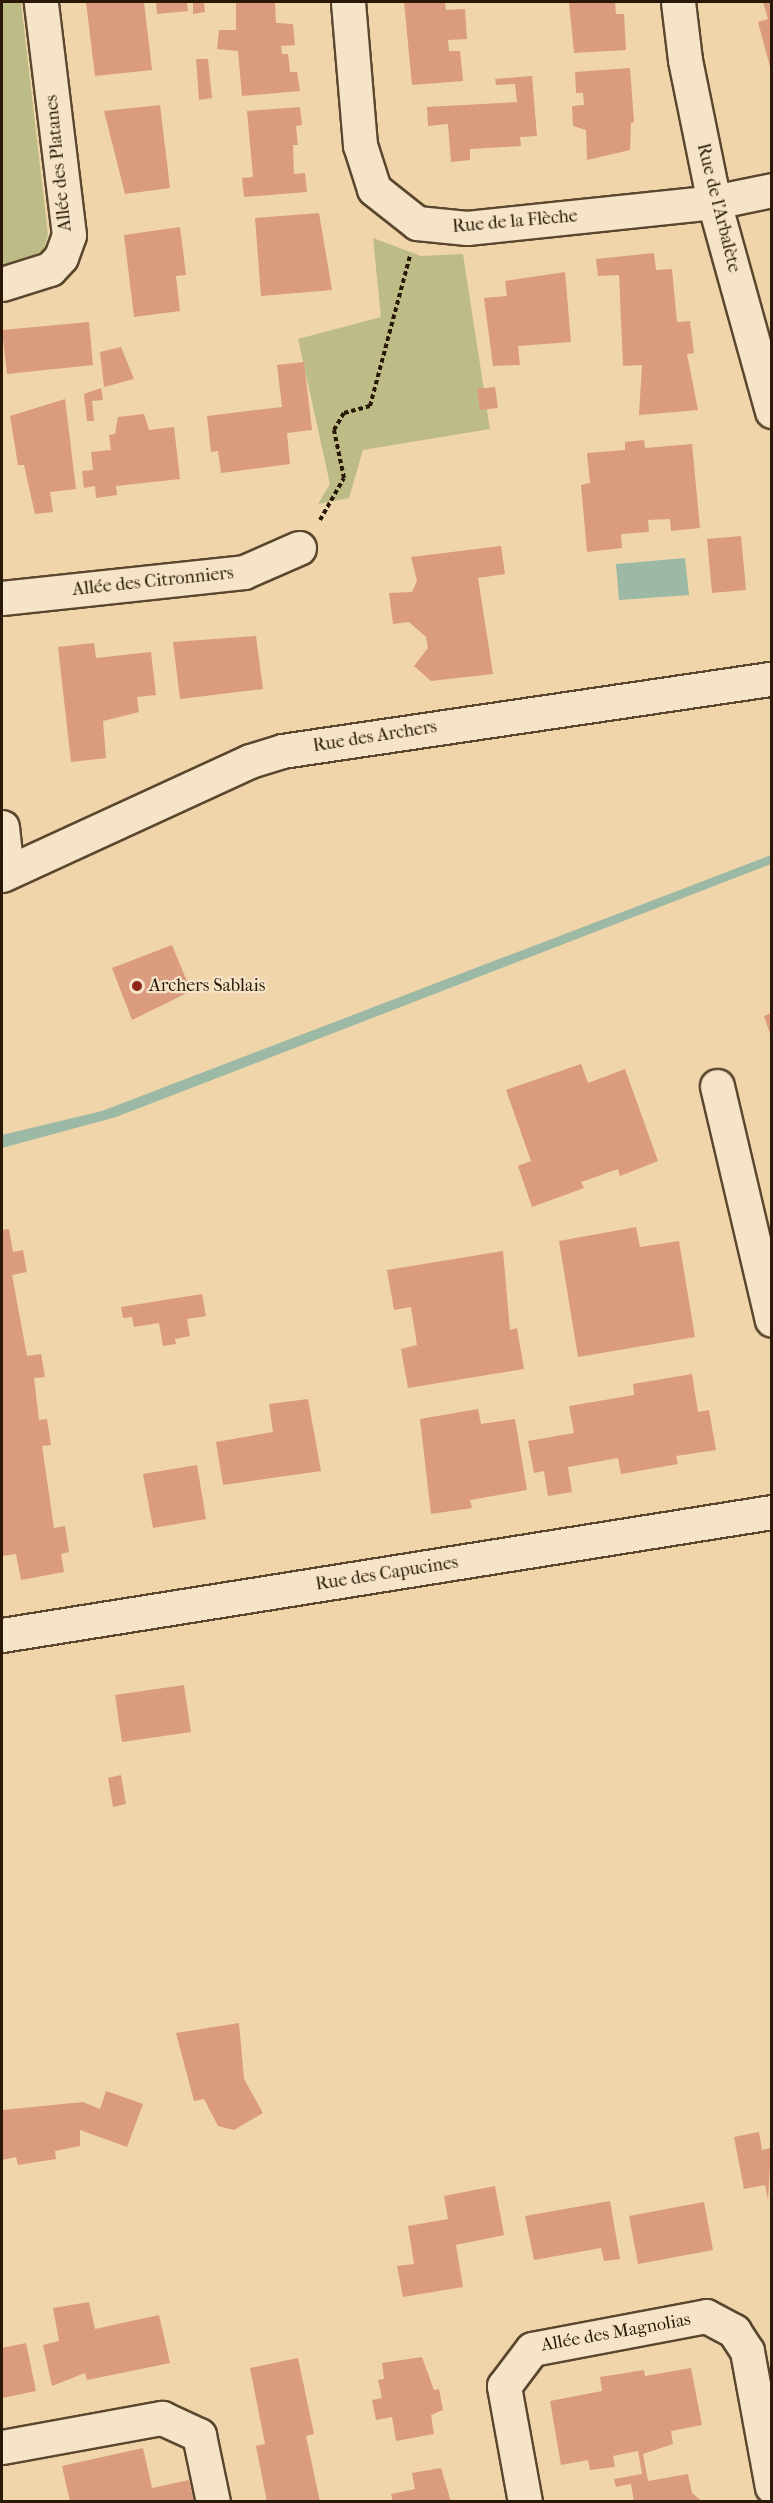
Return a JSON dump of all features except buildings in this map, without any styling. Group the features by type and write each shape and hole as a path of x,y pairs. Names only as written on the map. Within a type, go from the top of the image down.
{"street":[{"name":"Allée des Platanes","path":"2,284 50,269 61,257 69,235 41,2"},
{"path":"348,2 360,145 374,189 417,224"},
{"name":"Rue de l’Arbalète","path":"678,2 685,60 714,202 771,411"},
{"name":"Rue de la Flèche","path":"417,224 466,228 714,202 771,190"},
{"name":"Allée des Citronniers","path":"2,598 244,572 299,548"},
{"name":"Rue des Archers","path":"4,874 208,780 282,751 771,678"},
{"path":"2,827 4,874"},
{"path":"717,1086 771,1320"},
{"name":"Rue des Capucines","path":"2,1635 771,1512"},
{"name":"Allée des Magnolias","path":"525,2502 504,2386 532,2349 706,2316 734,2331 747,2351 771,2487"},
{"path":"2,2447 162,2418 199,2435 213,2502"}],"path":[{"path":"299,548 329,507 344,478 334,430 344,413 370,406 417,224"}],"shaded area":[{"path":"2,2 21,2 48,235 43,251 2,268"},
{"path":"373,238 421,256 463,254 490,429 363,450 349,498 318,504 330,484 298,339 381,317"},
{"path":"685,558 689,595 619,600 616,564"},
{"path":"771,855 771,864 116,1117 2,1148 2,1135 102,1111"}],"place":[{"name":"Archers Sablais","path":"137,986"}]}
